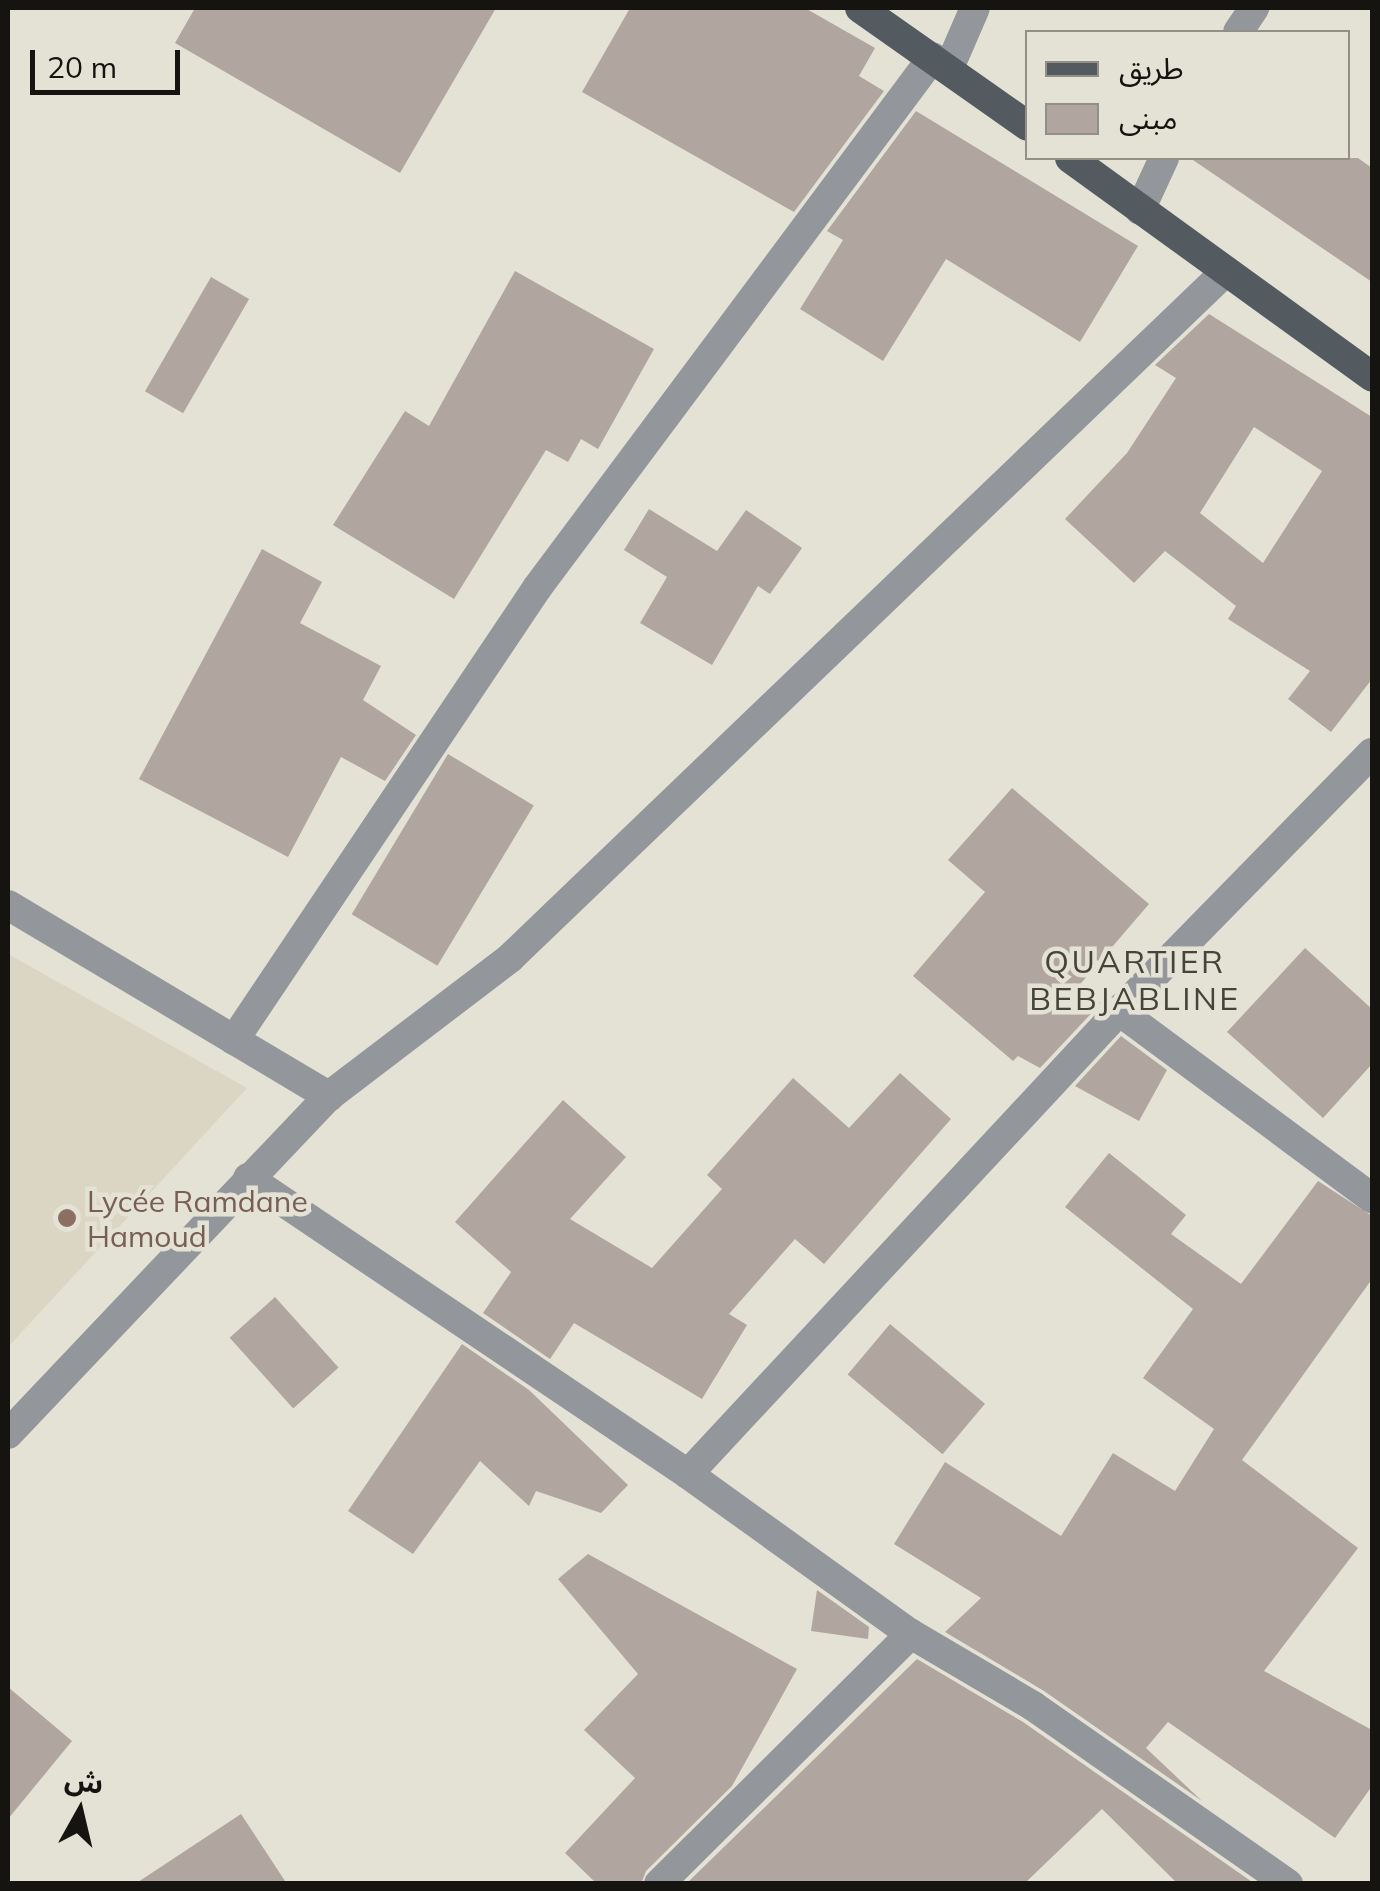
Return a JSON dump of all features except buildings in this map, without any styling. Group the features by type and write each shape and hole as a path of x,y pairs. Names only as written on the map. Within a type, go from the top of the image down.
{"main road":[{"path":"860,8 1025,124"},
{"path":"1073,160 1372,377"}],"street":[{"path":"234,1040 537,588 941,62 975,8"},
{"path":"1239,30 1254,8"},
{"path":"1140,210 1163,160"},
{"path":"8,1434 329,1096 510,958 1225,272"},
{"path":"688,1474 1120,1011 1372,754"},
{"path":"8,904 329,1096"},
{"path":"1120,1011 1372,1198"},
{"path":"248,1178 688,1474 911,1634 1033,1706 1288,1884"},
{"path":"660,1884 911,1634"}],"shaded area":[{"name":"Lycée Ramdane Hamoud","path":"8,954 247,1088 8,1347"}],"place":[{"name":"Lycée Ramdane Hamoud","path":"67,1218"}],"district":[{"name":"QUARTIER BEBJABLINE","path":"1135,980"}]}
